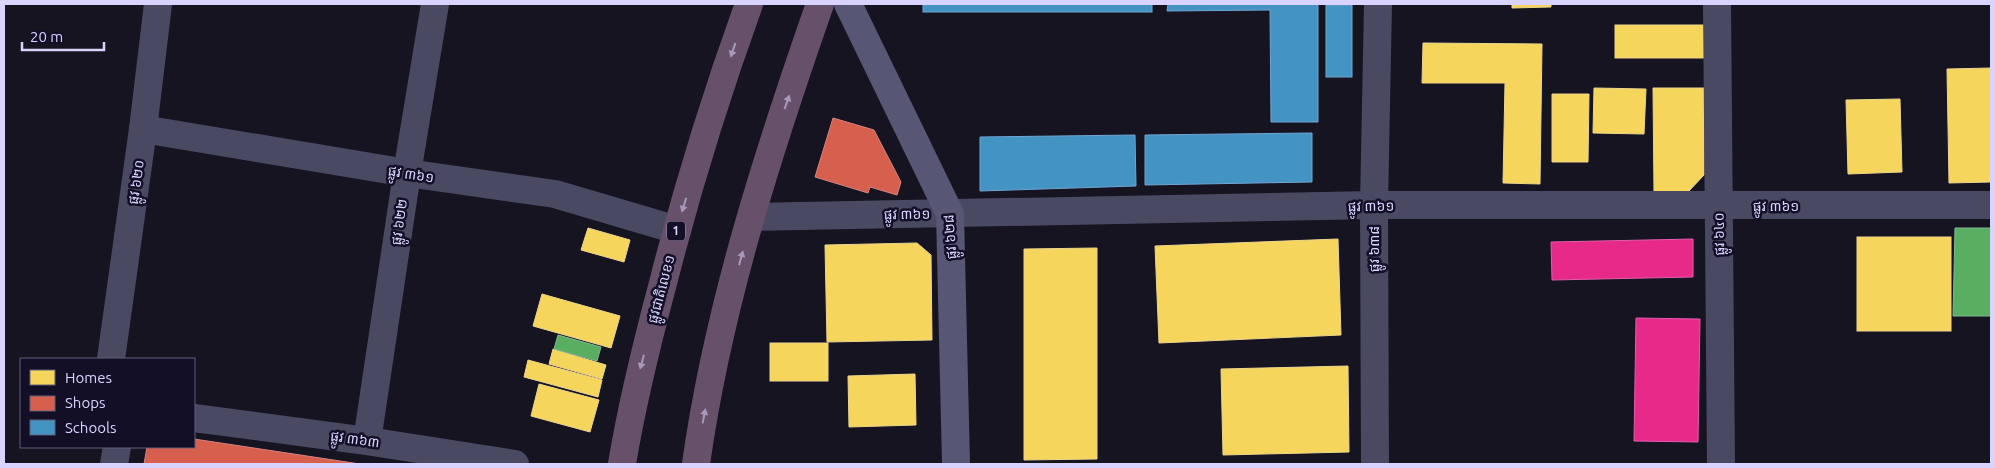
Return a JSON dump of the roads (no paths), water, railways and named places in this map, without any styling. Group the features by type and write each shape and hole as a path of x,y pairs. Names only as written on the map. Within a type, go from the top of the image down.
{"highway":[{"name":"ផ្លូវជាតិលេខ១","path":"622,464 640,368 676,230 709,121 749,4"},
{"path":"696,464 725,316 777,132 820,4"}],"street":[{"name":"ផ្លូវ ៦២០","path":"111,358 143,129 158,4"},
{"name":"ផ្លូវ ៦២២","path":"368,441 407,173 435,4"},
{"name":"ផ្លូវ ៦២៨","path":"848,4 950,214 956,464"},
{"name":"ផ្លូវ ៦៣៨","path":"1375,464 1374,205 1378,4"},
{"name":"ផ្លូវ ៦៤០","path":"1716,4 1721,464"},
{"name":"ផ្លូវ ៣៦១","path":"143,129 407,173 555,194 676,230"},
{"name":"ផ្លូវ ៣៦១","path":"752,217 1374,205 1991,206"},
{"name":"ផ្លូវ ៣៦៣","path":"195,418 368,441 444,458 515,464"},
{"path":"114,464 117,448"}]}
